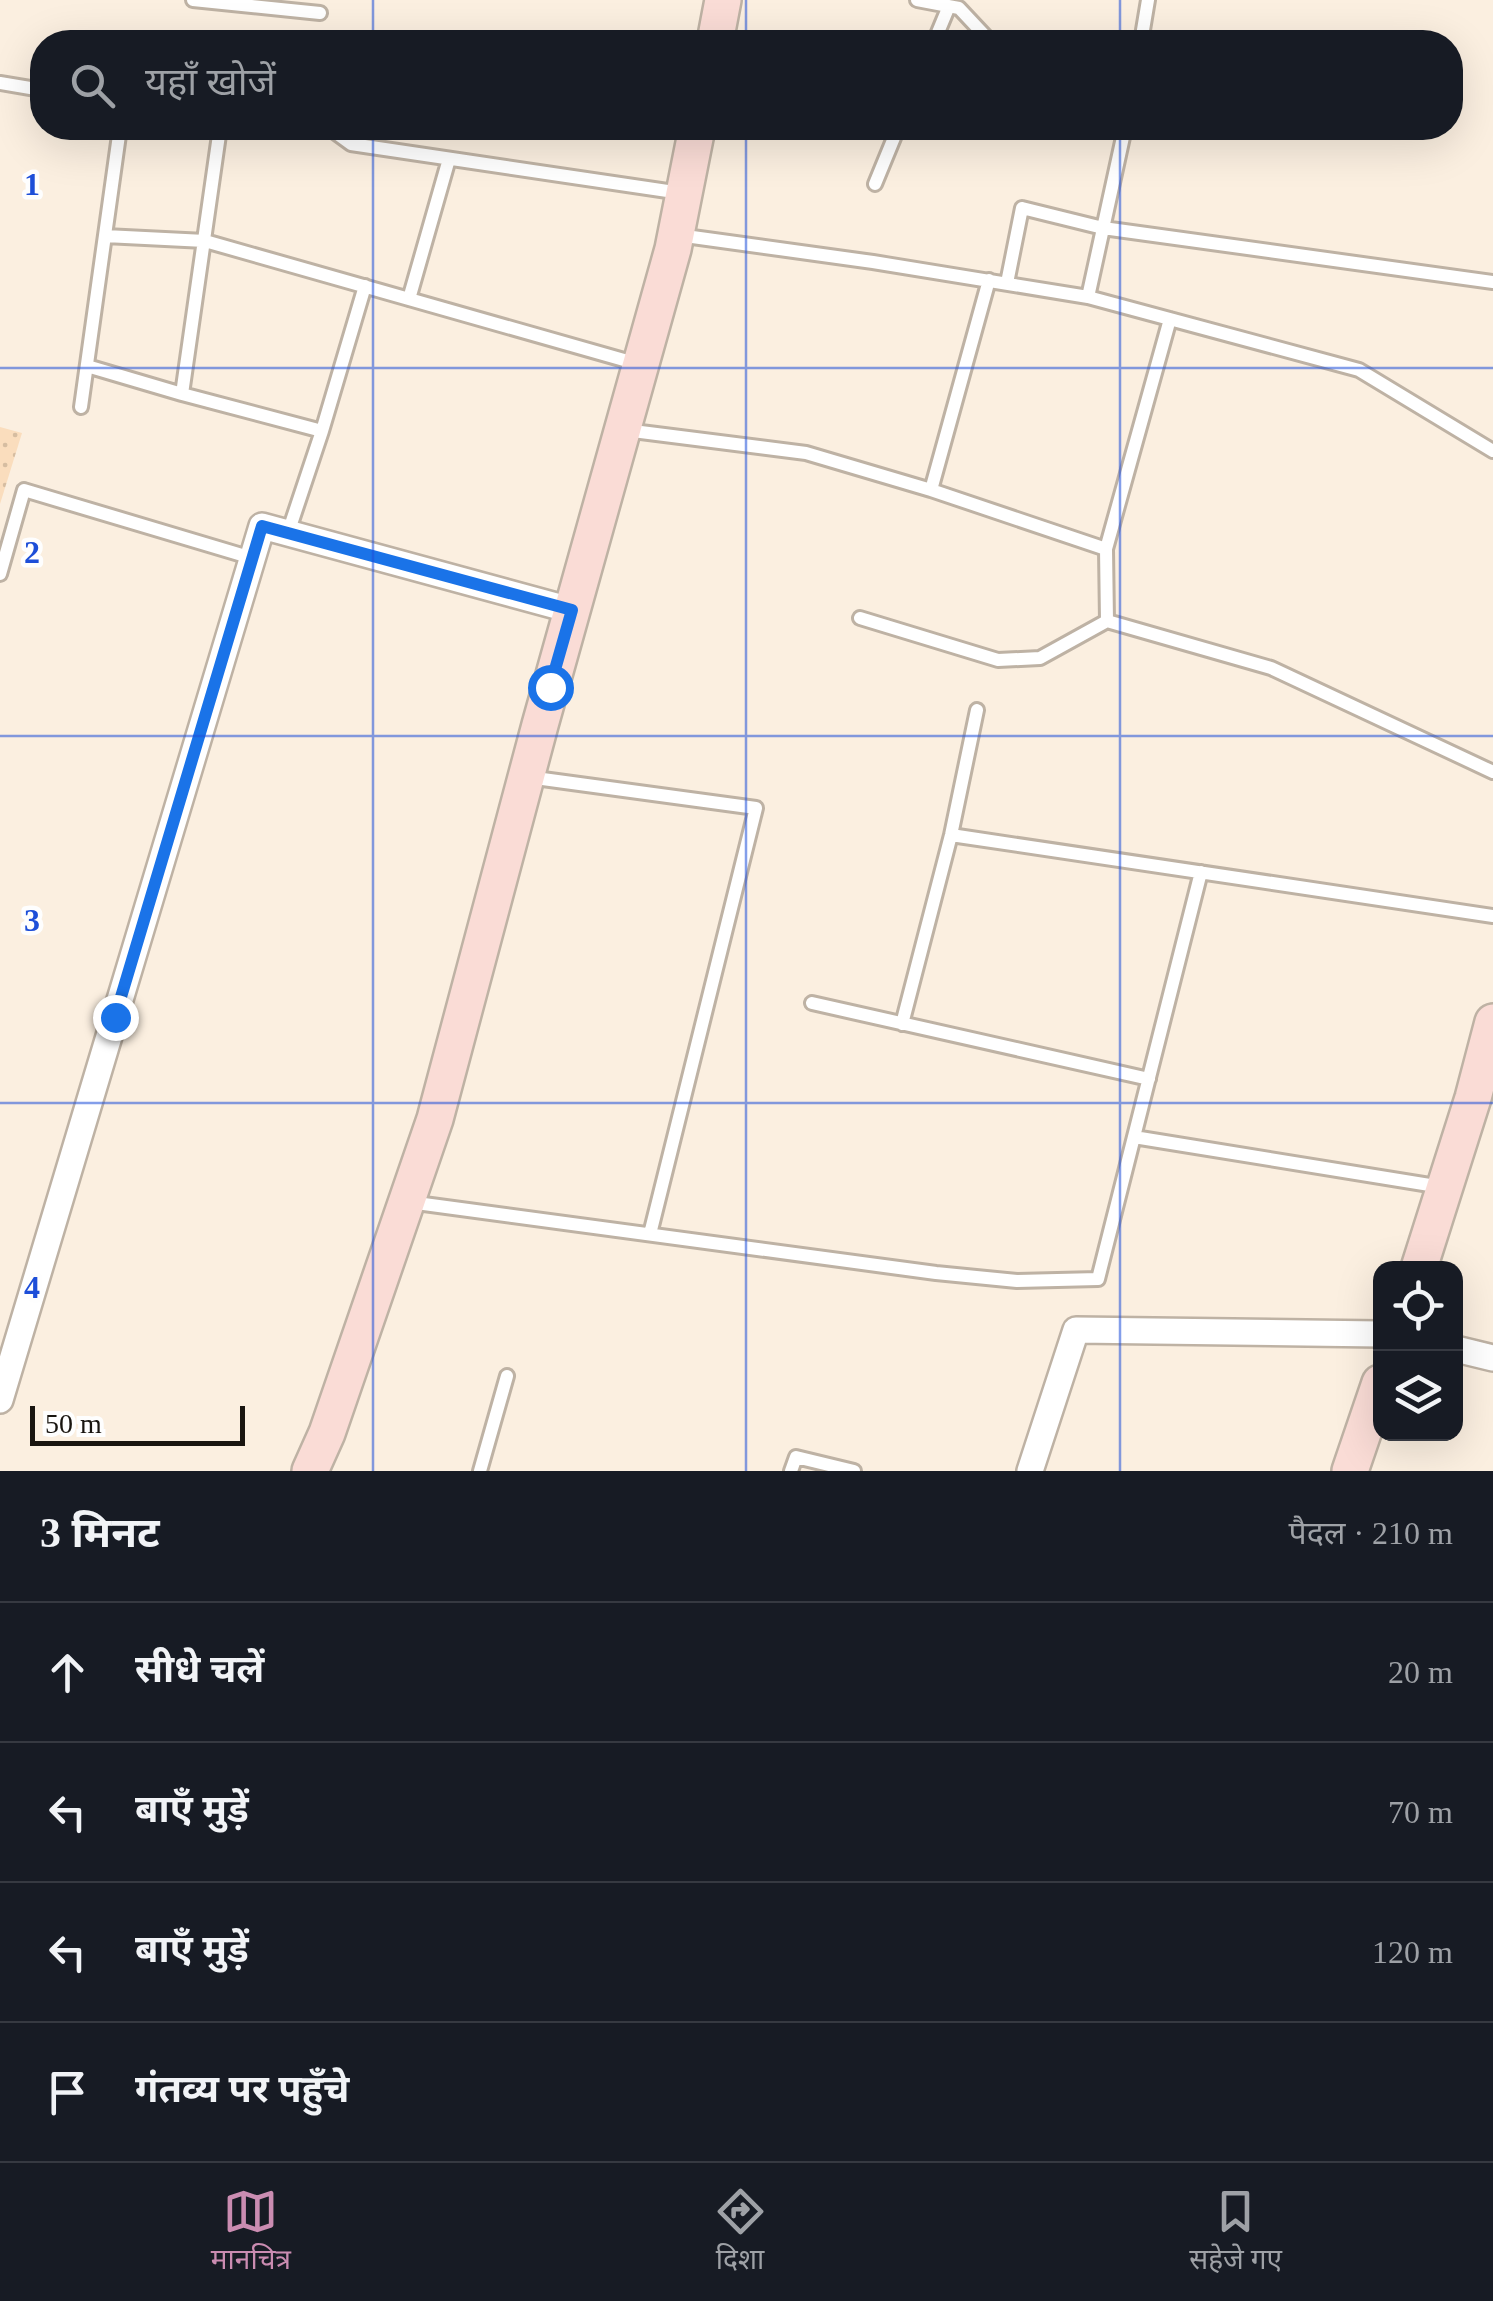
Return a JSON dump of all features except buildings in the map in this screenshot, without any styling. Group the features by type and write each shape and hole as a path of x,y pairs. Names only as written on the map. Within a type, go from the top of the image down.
{"street":[{"path":"718,30 724,0"},
{"path":"310,1471 327,1433 435,1120 675,234 695,140"},
{"path":"0,1400 262,526 572,610"},
{"path":"1420,1261 1492,1033"},
{"path":"1030,1471 1076,1330 1373,1334"},
{"path":"1463,1351 1493,1358"},
{"path":"1350,1471 1373,1404"}],"lane":[{"path":"193,0 320,12"},
{"path":"918,0 958,8 979,30"},
{"path":"1143,30 1148,0"},
{"path":"939,30 949,6"},
{"path":"0,83 30,88"},
{"path":"81,407 118,140"},
{"path":"182,394 218,140"},
{"path":"345,140 351,144 684,193"},
{"path":"875,184 893,140"},
{"path":"1088,297 1122,140"},
{"path":"408,299 450,158"},
{"path":"1007,283 1022,208 1103,228 1493,282"},
{"path":"675,234 1088,297 1359,370 1493,451"},
{"path":"105,236 205,241 640,365"},
{"path":"931,490 988,280"},
{"path":"288,533 365,286"},
{"path":"1107,621 1106,549 1170,319"},
{"path":"87,366 322,430"},
{"path":"622,430 806,453 1106,549"},
{"path":"0,574 24,490 252,558"},
{"path":"860,618 998,660 1040,658 1107,621 1271,668 1493,772"},
{"path":"902,1024 951,835 976,710"},
{"path":"526,776 756,808 650,1234"},
{"path":"951,835 1493,916"},
{"path":"407,1202 1016,1282 1098,1279 1202,872"},
{"path":"812,1003 1149,1079"},
{"path":"1134,1137 1444,1188"},
{"path":"480,1471 507,1376"},
{"path":"791,1471 796,1457 854,1471"}],"shaded area":[{"path":"0,427 22,433 0,504"}],"route":[{"path":"115,1017 262,526 572,610 550,687"}]}
